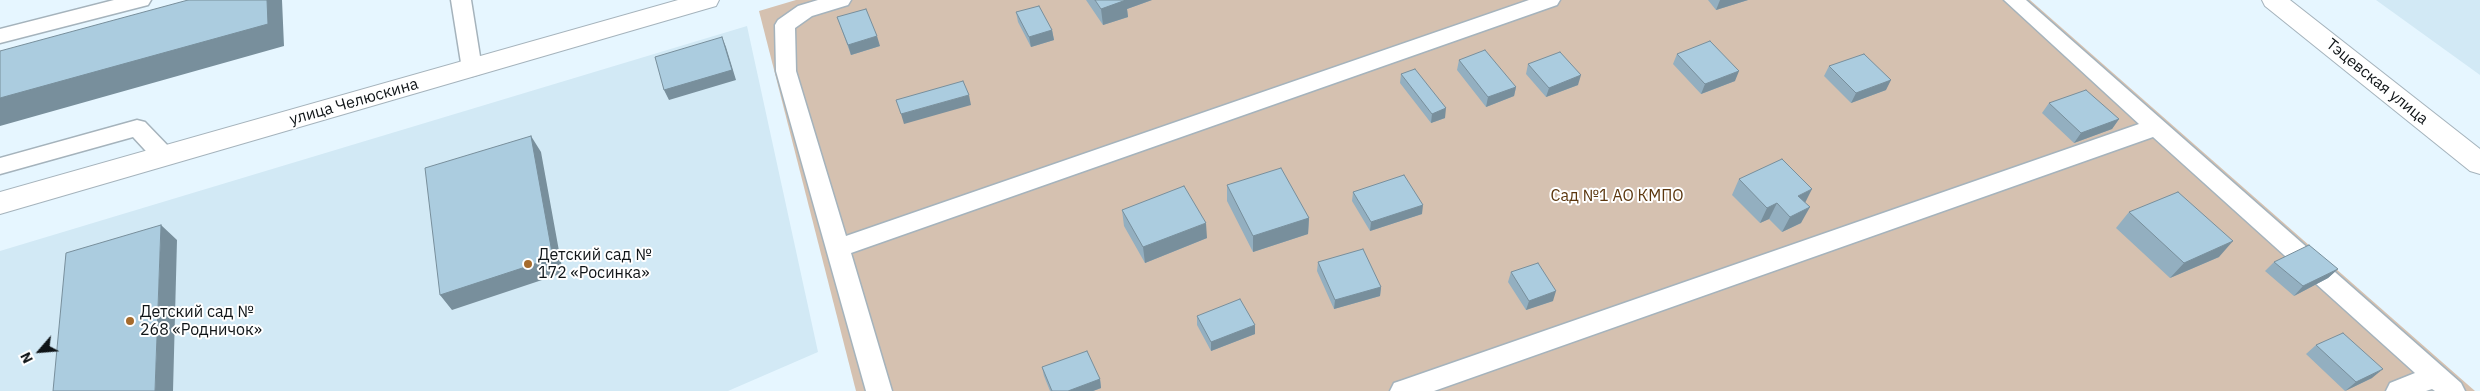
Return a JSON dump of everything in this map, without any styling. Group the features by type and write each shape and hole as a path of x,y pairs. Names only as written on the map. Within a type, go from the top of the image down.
{"main road":[{"name":"улица Челюскина","path":"0,202 472,69 707,0"},
{"name":"Тэцевская улица","path":"2274,0 2480,164"}],"lane":[{"path":"0,36 140,0"},
{"path":"461,0 472,69"},
{"path":"841,0 806,11 785,25 786,71 878,391"},
{"path":"838,248 1550,0"},
{"path":"2014,0 2444,383"},
{"path":"1403,391 2156,127"},
{"path":"0,166 138,128 164,156"},
{"path":"2399,391 2444,383"}],"shaded area":[{"path":"2376,0 2480,0 2480,75"},
{"name":"Детский сад № 172 «Росинка»","path":"747,26 818,352 728,391 0,391 0,251"}],"green space":[{"name":"Сад №1 АО КМПО","path":"796,0 2030,0 2475,391 856,391 759,11"}],"building":[{"path":"188,0 267,0 268,24 0,98 0,51"},
{"path":"1095,0 1126,0 1101,9"},
{"path":"1039,6 1052,30 1029,37 1016,12"},
{"path":"866,9 877,36 848,45 837,17"},
{"path":"722,37 732,70 664,90 655,57"},
{"path":"1710,41 1739,71 1705,84 1677,54"},
{"path":"1485,50 1516,87 1488,97 1459,60"},
{"path":"1560,52 1581,75 1549,88 1528,64"},
{"path":"1864,54 1891,80 1856,93 1829,66"},
{"path":"1415,69 1446,108 1432,114 1401,74"},
{"path":"963,81 969,95 901,114 896,100"},
{"path":"2086,90 2119,119 2081,133 2049,103"},
{"path":"531,136 553,258 440,295 425,168"},
{"path":"1782,159 1812,189 1798,196 1810,207 1790,217 1777,203 1767,208 1739,179"},
{"path":"1281,168 1309,218 1253,236 1227,185"},
{"path":"1404,175 1423,205 1371,222 1353,192"},
{"path":"1184,186 1206,223 1143,247 1122,210"},
{"path":"2178,192 2233,241 2184,263 2129,212"},
{"path":"161,225 155,391 53,391 66,253"},
{"path":"2309,245 2338,269 2303,286 2274,262"},
{"path":"1363,249 1381,287 1335,300 1318,262"},
{"path":"1538,263 1556,291 1529,301 1511,272"},
{"path":"1240,299 1255,325 1211,342 1197,316"},
{"path":"2343,333 2383,369 2356,382 2316,345"},
{"path":"1087,351 1100,379 1068,391 1052,391 1042,367"}],"place":[{"name":"Детский сад № 172 «Росинка»","path":"528,264"},
{"name":"Детский сад № 268 «Родничок»","path":"130,321"}]}
